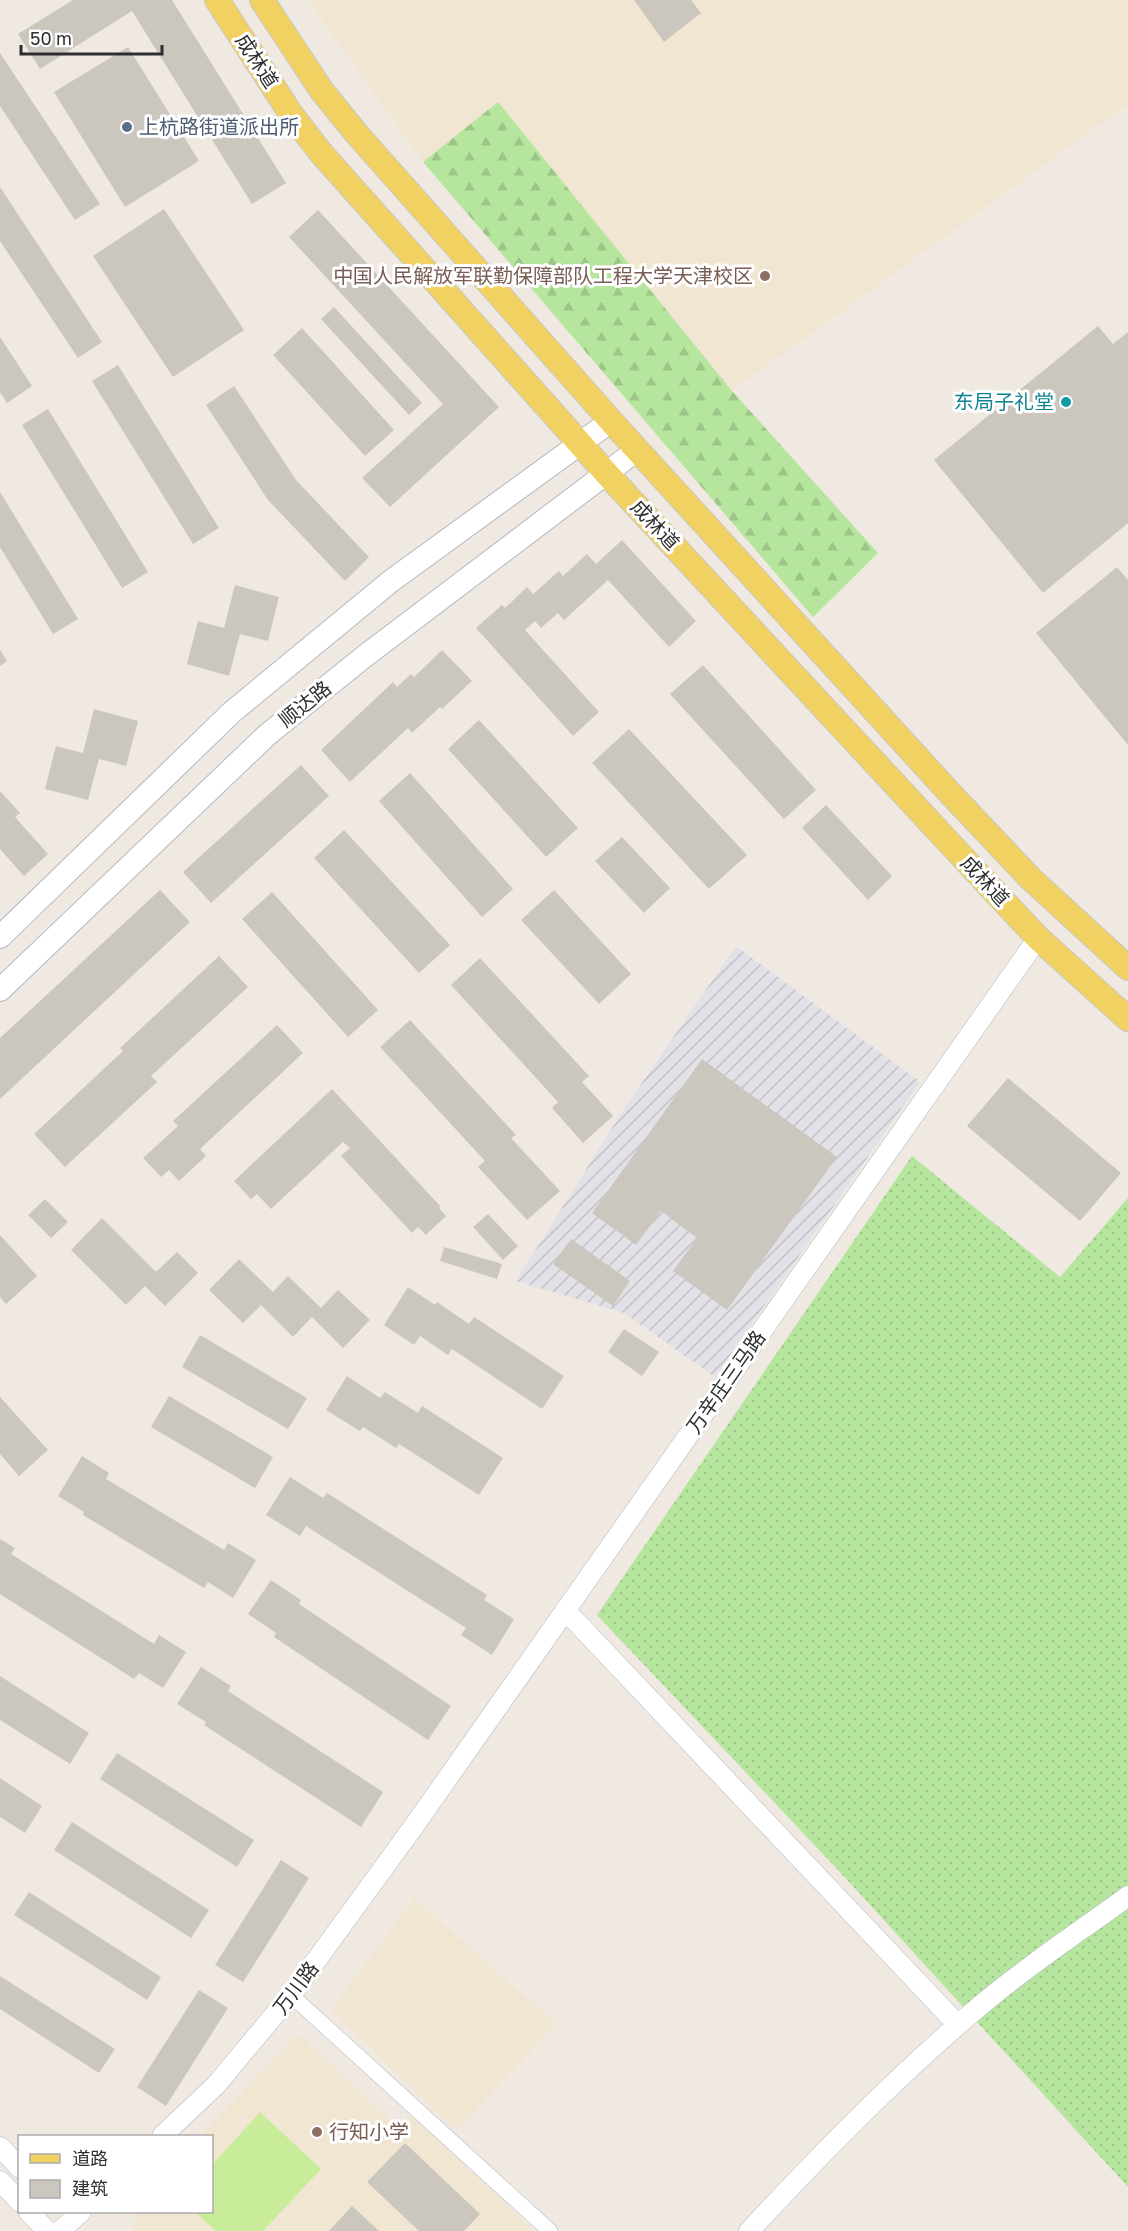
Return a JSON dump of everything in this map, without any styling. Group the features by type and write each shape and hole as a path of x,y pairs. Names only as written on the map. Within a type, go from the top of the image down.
{"main road":[{"name":"成林道","path":"217,0 291,114 321,153 579,443 1038,938 1128,1019"},
{"name":"成林道","path":"262,0 322,91 356,133 611,421 1023,871 1128,968"},
{"name":"顺达路","path":"0,937 232,712 391,581 611,421"},
{"name":"顺达路","path":"0,990 267,735 364,656 637,450"}],"street":[{"name":"万辛庄三马路","path":"414,1826 1038,938"},
{"path":"565,1610 958,2025"},
{"name":"万川路","path":"163,2135 216,2085 291,1995 414,1826"},
{"path":"749,2231 816,2159 890,2085 983,2003 1128,1896"},
{"path":"291,1995 550,2231"},
{"path":"0,2147 18,2166"},
{"path":"0,2181 18,2200"},
{"path":"31,2213 47,2231"}],"shaded area":[{"name":"中国人民解放军联勤保障部队工程大学天津校区","path":"308,0 1128,0 1128,104 732,391 499,103 423,162"},
{"path":"736,946 920,1082 715,1377 624,1313 516,1281 624,1109"},
{"path":"414,1898 556,2024 457,2130 331,2011"},
{"name":"行知小学","path":"298,2034 398,2127 410,2114 534,2231 133,2231 136,2213 213,2213 213,2135 201,2135"}],"green space":[{"path":"498,102 732,391 878,553 813,617 423,162"},
{"path":"912,1156 1060,1277 1128,1198 1128,2187 839,1871 597,1615"},
{"path":"260,2112 321,2169 263,2231 216,2231 196,2213 213,2213 213,2164"}],"building":[{"path":"73,0 172,0 286,183 252,204 132,11 40,69 18,34"},
{"path":"634,0 691,0 701,13 664,42"},
{"name":"上杭路街道派出所","path":"128,47 199,161 125,207 54,92"},
{"path":"0,53 100,204 75,220 0,106"},
{"path":"0,187 102,342 78,358 0,241"},
{"path":"164,209 244,330 173,377 93,256"},
{"path":"318,210 499,407 390,507 362,478 443,404 289,237"},
{"path":"334,307 422,403 409,415 321,319"},
{"name":"东局子礼堂","path":"1098,326 1113,344 1128,332 1128,523 1043,593 934,460"},
{"path":"302,328 394,430 365,456 273,355"},
{"path":"0,337 32,386 7,403 0,392"},
{"path":"118,365 219,528 193,544 92,381"},
{"path":"234,386 296,480 369,557 345,581 268,500 206,405"},
{"path":"48,409 148,572 122,588 22,425"},
{"path":"0,492 78,619 53,634 0,547"},
{"path":"622,540 696,621 669,647 608,580 564,620 558,613 541,628 535,621 525,630 599,712 573,736 476,628 502,605 505,608 527,587 533,594 559,571 563,576 587,554 596,564"},
{"path":"1117,567 1128,580 1128,745 1036,633"},
{"path":"235,585 279,597 268,641 240,634 229,676 187,664 198,621 224,628"},
{"path":"0,650 7,661 0,666"},
{"path":"442,650 472,681 412,733 408,728 350,782 321,750 393,682 397,687 411,674 414,677"},
{"path":"703,665 816,790 784,819 670,694"},
{"path":"94,709 138,721 126,766 99,759 88,800 45,789 56,746 83,753"},
{"path":"479,720 578,828 546,857 448,749"},
{"path":"629,729 747,855 709,889 592,763"},
{"path":"301,765 329,796 211,903 183,872"},
{"path":"410,773 513,889 482,917 379,801"},
{"path":"0,791 20,813 15,817 48,854 24,876 0,849"},
{"path":"826,805 892,876 868,900 802,828"},
{"path":"344,830 450,945 419,973 314,858"},
{"path":"622,837 670,888 644,913 595,861"},
{"path":"160,890 190,922 0,1099 0,1038"},
{"path":"554,890 631,974 599,1004 521,920"},
{"path":"272,892 378,1010 348,1037 242,919"},
{"path":"219,956 248,987 151,1076 157,1082 65,1167 34,1134 123,1051 120,1048"},
{"path":"480,958 589,1076 582,1082 613,1116 583,1143 552,1108 558,1102 451,985"},
{"path":"410,1020 516,1135 511,1138 560,1191 527,1220 478,1167 485,1161 380,1047"},
{"path":"277,1025 303,1053 200,1149 206,1156 179,1181 169,1170 161,1177 143,1158 178,1126 173,1121"},
{"path":"702,1059 837,1157 727,1310 673,1271 697,1238 661,1211 636,1245 592,1213"},
{"path":"1008,1078 1121,1173 1080,1221 967,1126"},
{"path":"332,1089 441,1207 439,1208 446,1216 426,1235 418,1227 412,1233 341,1156 350,1148 343,1142 271,1209 257,1194 251,1199 234,1181"},
{"path":"45,1199 68,1222 51,1238 28,1215"},
{"path":"488,1214 518,1246 503,1260 473,1227"},
{"path":"102,1218 156,1272 177,1252 198,1273 165,1306 145,1286 126,1305 71,1250"},
{"path":"0,1235 37,1276 6,1304 0,1297"},
{"path":"571,1239 630,1281 613,1306 553,1264"},
{"path":"444,1247 502,1264 497,1279 440,1261"},
{"path":"239,1259 273,1292 288,1276 321,1308 338,1290 370,1320 343,1348 312,1317 293,1337 261,1305 243,1323 209,1290"},
{"path":"408,1287 435,1305 437,1302 469,1324 474,1317 564,1376 542,1409 452,1349 448,1355 420,1336 414,1345 384,1325"},
{"path":"624,1329 659,1352 642,1376 608,1352"},
{"path":"200,1335 307,1398 288,1429 182,1367"},
{"path":"347,1376 380,1398 385,1392 418,1413 422,1406 503,1458 479,1495 399,1444 396,1448 363,1427 360,1431 326,1410"},
{"path":"169,1396 273,1457 255,1488 151,1427"},
{"path":"0,1397 48,1450 19,1476 0,1454"},
{"path":"82,1456 109,1473 106,1479 224,1550 228,1543 256,1560 233,1598 208,1582 204,1588 83,1515 84,1512 58,1496"},
{"path":"290,1477 323,1498 327,1493 487,1595 484,1600 514,1619 492,1655 461,1635 466,1628 306,1526 300,1536 266,1515"},
{"path":"0,1539 15,1548 11,1554 154,1644 159,1635 186,1652 163,1688 139,1673 134,1679 0,1594"},
{"path":"271,1580 301,1600 299,1604 451,1706 428,1740 274,1637 276,1633 248,1614"},
{"path":"201,1667 231,1686 228,1691 383,1792 361,1827 204,1725 206,1722 177,1704"},
{"path":"0,1676 89,1733 70,1764 0,1720"},
{"path":"117,1753 254,1840 237,1867 100,1779"},
{"path":"0,1778 42,1806 25,1833 0,1817"},
{"path":"72,1822 209,1910 191,1938 54,1850"},
{"path":"281,1860 309,1878 243,1982 215,1965"},
{"path":"29,1892 161,1977 147,2000 14,1915"},
{"path":"0,1976 115,2049 99,2073 0,2009"},
{"path":"199,1990 228,2008 166,2106 137,2087"},
{"path":"405,2143 480,2214 464,2231 419,2231 367,2182"},
{"path":"352,2206 379,2231 329,2231"}],"place":[{"name":"上杭路街道派出所","path":"127,127"},
{"name":"中国人民解放军联勤保障部队工程大学天津校区","path":"765,276"},
{"name":"东局子礼堂","path":"1066,402"},
{"name":"行知小学","path":"317,2132"}]}
